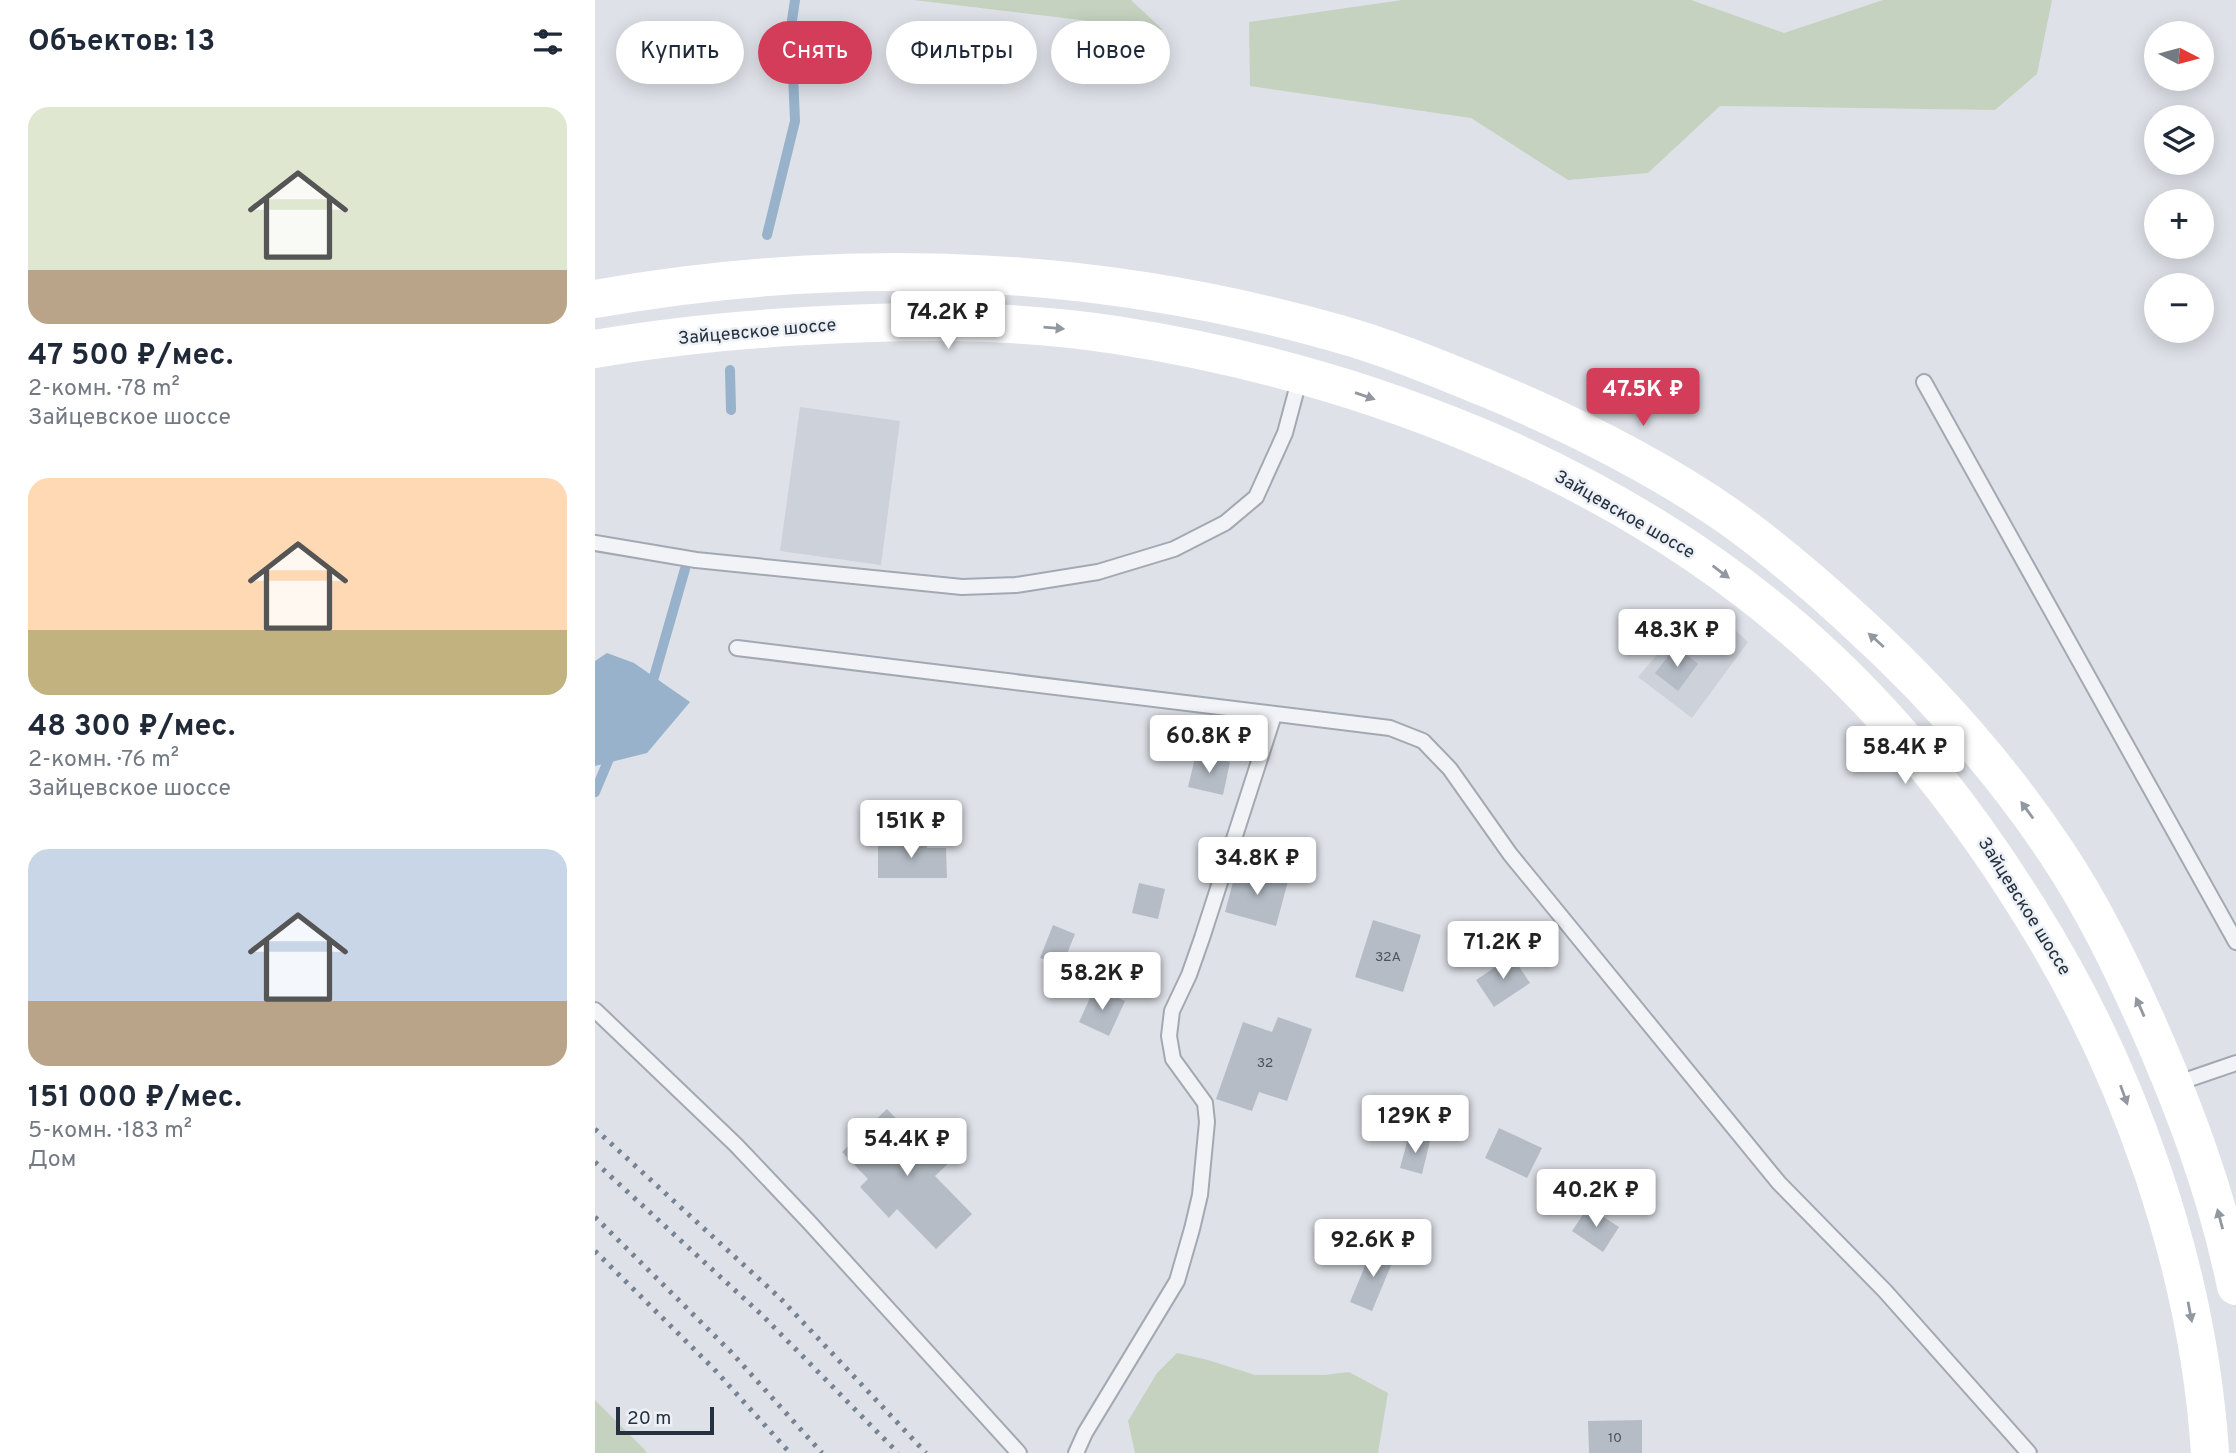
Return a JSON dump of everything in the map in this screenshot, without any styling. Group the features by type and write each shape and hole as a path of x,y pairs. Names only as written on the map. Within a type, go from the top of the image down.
{"main road":[{"path":"595,299 697,283 848,271 920,271 1100,283 1250,311 1348,337 1429,365 1593,436 1640,461 1730,518 1791,565 1904,665 1953,719 2027,809 2080,891 2125,973 2174,1084 2196,1139 2236,1286"},
{"name":"Зайцевское шоссе","path":"595,349 752,330 887,321 965,322 1114,335 1183,347 1300,375 1418,414 1508,449 1646,521 1711,564 1797,632 1873,706 1930,770 1979,833 2045,935 2108,1053 2155,1180 2178,1259 2199,1362 2210,1453"}],"lane":[{"path":"595,543 696,560 962,587 1063,579 1098,572 1174,549 1225,523 1257,497 1285,433 1300,375"},
{"path":"1924,382 2236,942"},
{"path":"737,648 1390,728 1423,741 1450,769 1510,854 1779,1183 1885,1291 2029,1453"},
{"path":"1076,1453 1085,1433 1177,1281 1192,1229 1200,1195 1207,1122 1205,1103 1173,1059 1169,1036 1172,1011 1202,938 1274,715"},
{"path":"595,1010 745,1155 1019,1453"},
{"path":"2174,1084 2236,1063"}],"shaded area":[{"path":"800,407 900,421 881,565 780,551"},
{"path":"1689,617 1708,630 1735,630 1748,642 1692,718 1638,677"}],"green space":[{"path":"914,0 1131,0 1153,21 1088,21"},
{"path":"1402,0 1691,0 1784,33 1883,0 2052,0 2037,74 1995,110 1720,106 1648,173 1568,180 1471,118 1250,86 1249,22"},
{"path":"1177,1353 1255,1375 1324,1375 1349,1372 1388,1393 1378,1453 1135,1453 1128,1421 1157,1373"},
{"path":"595,1400 644,1449 647,1453 595,1453"}],"water":[{"path":"607,653 634,663 690,702 647,753 595,766 595,661"}],"building":[{"path":"1676,646 1698,664 1678,691 1655,673"},
{"path":"1196,754 1230,762 1223,795 1188,787"},
{"path":"878,840 926,840 927,848 946,848 947,878 878,878"},
{"path":"1237,867 1288,881 1276,926 1225,912"},
{"path":"1139,883 1165,889 1158,919 1132,913"},
{"path":"1373,920 1421,935 1403,992 1355,977"},
{"path":"1053,925 1075,934 1062,966 1040,958"},
{"path":"1512,956 1530,983 1494,1007 1476,980"},
{"path":"1095,987 1125,1001 1109,1036 1079,1022"},
{"path":"1278,1017 1312,1029 1287,1101 1259,1092 1252,1111 1216,1099 1243,1022 1272,1032"},
{"path":"887,1109 926,1150 934,1142 952,1160 935,1176 972,1214 936,1249 897,1209 889,1218 860,1187 868,1179 842,1152"},
{"path":"1499,1128 1542,1148 1527,1178 1485,1158"},
{"path":"1409,1135 1430,1141 1422,1174 1400,1168"},
{"path":"1588,1207 1619,1227 1603,1252 1572,1231"},
{"path":"1373,1247 1395,1256 1372,1311 1350,1302"},
{"path":"1642,1420 1642,1453 1589,1453 1588,1421"}],"waterway":[{"path":"767,235 795,121 791,27 795,0"},
{"path":"730,370 731,410"},
{"path":"649,686 654,677 685,569"},
{"path":"595,792 611,754"}],"railway":[{"path":"595,1129 781,1299 926,1453"},
{"path":"595,1162 762,1315 898,1453"},
{"path":"595,1217 731,1352 822,1453"},
{"path":"595,1251 714,1369 790,1453"}]}
